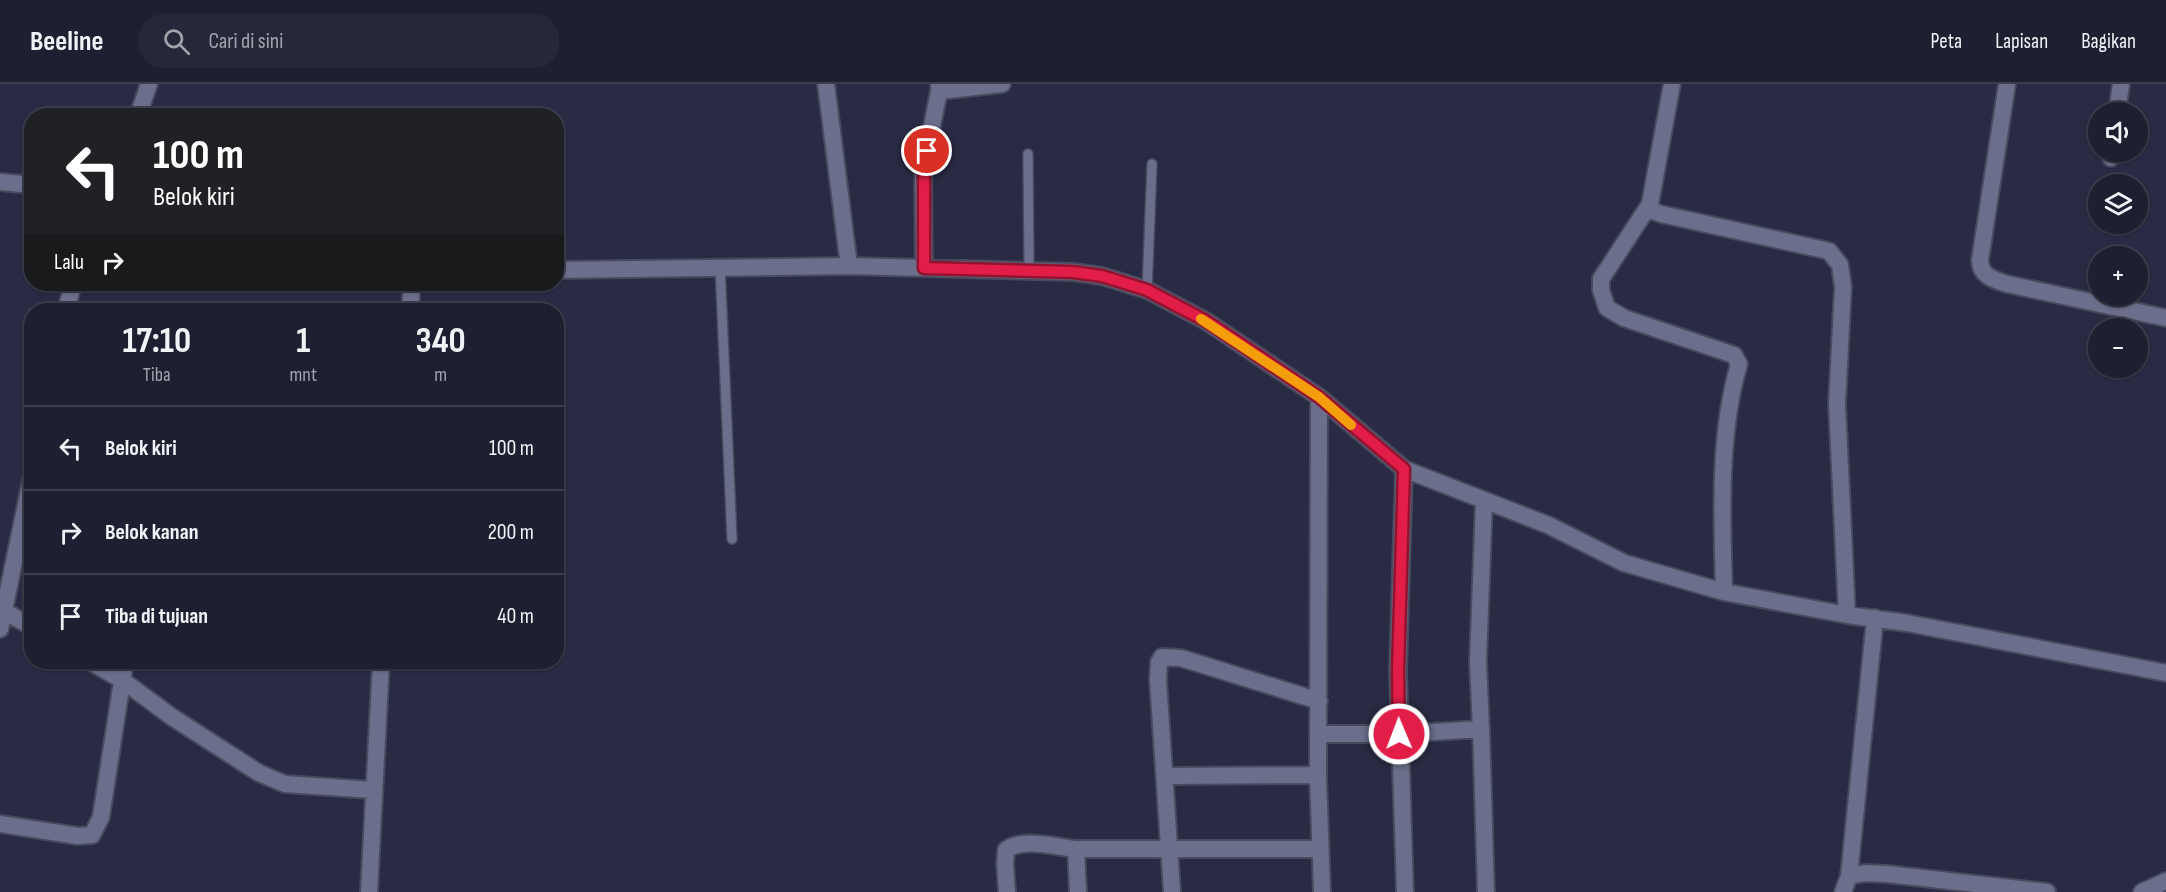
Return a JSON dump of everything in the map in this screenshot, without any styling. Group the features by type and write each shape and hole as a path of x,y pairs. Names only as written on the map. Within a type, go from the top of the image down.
{"street":[{"path":"141,108 149,84"},
{"path":"826,84 849,266"},
{"path":"924,268 924,171 939,87 1002,84"},
{"path":"1672,84 1650,204 1601,279 1601,290 1607,308 1624,318 1717,349 1734,356 1739,364 1726,428 1724,592"},
{"path":"2007,84 1980,260 1980,266 1984,272 1996,281 2007,284 2166,318"},
{"path":"2118,102 2121,84"},
{"path":"0,182 24,184"},
{"path":"1650,204 1653,211 1660,214 1829,251 1840,265 1843,287 1837,404 1847,615"},
{"path":"564,270 849,266 1073,272 1102,276 1147,290 1206,321 1319,397 1404,469 1548,525 1624,562 1724,592 1847,615 1907,622 2166,674"},
{"path":"1319,397 1318,775 1322,892"},
{"path":"1404,469 1398,671 1405,892"},
{"path":"1484,501 1478,662 1486,892"},
{"path":"0,629 24,515"},
{"path":"4,611 24,622"},
{"path":"1846,884 1875,618"},
{"path":"1172,892 1167,849 1165,776 1158,680 1159,662 1162,657 1181,658 1319,701"},
{"path":"103,669 259,773 285,784 373,790"},
{"path":"0,824 78,836 92,835 101,817 124,669"},
{"path":"369,892 381,669"},
{"path":"1319,734 1399,734 1481,729"},
{"path":"1165,776 1318,775"},
{"path":"1007,892 1006,850 1028,844 1076,849 1320,849"},
{"path":"1076,849 1078,892"},
{"path":"1846,884 1865,873 1887,874 1977,889 2047,892"},
{"path":"2142,892 2166,881"}],"lane":[{"path":"1028,154 1029,271"},
{"path":"1147,290 1152,164"},
{"path":"720,266 732,539"}],"slow traffic":[{"path":"1201,319 1319,397 1351,425"}],"route":[{"path":"927,151 924,171 924,268 1073,272 1127,282 1147,290 1206,321 1319,397 1404,469 1398,671 1399,734"}]}
